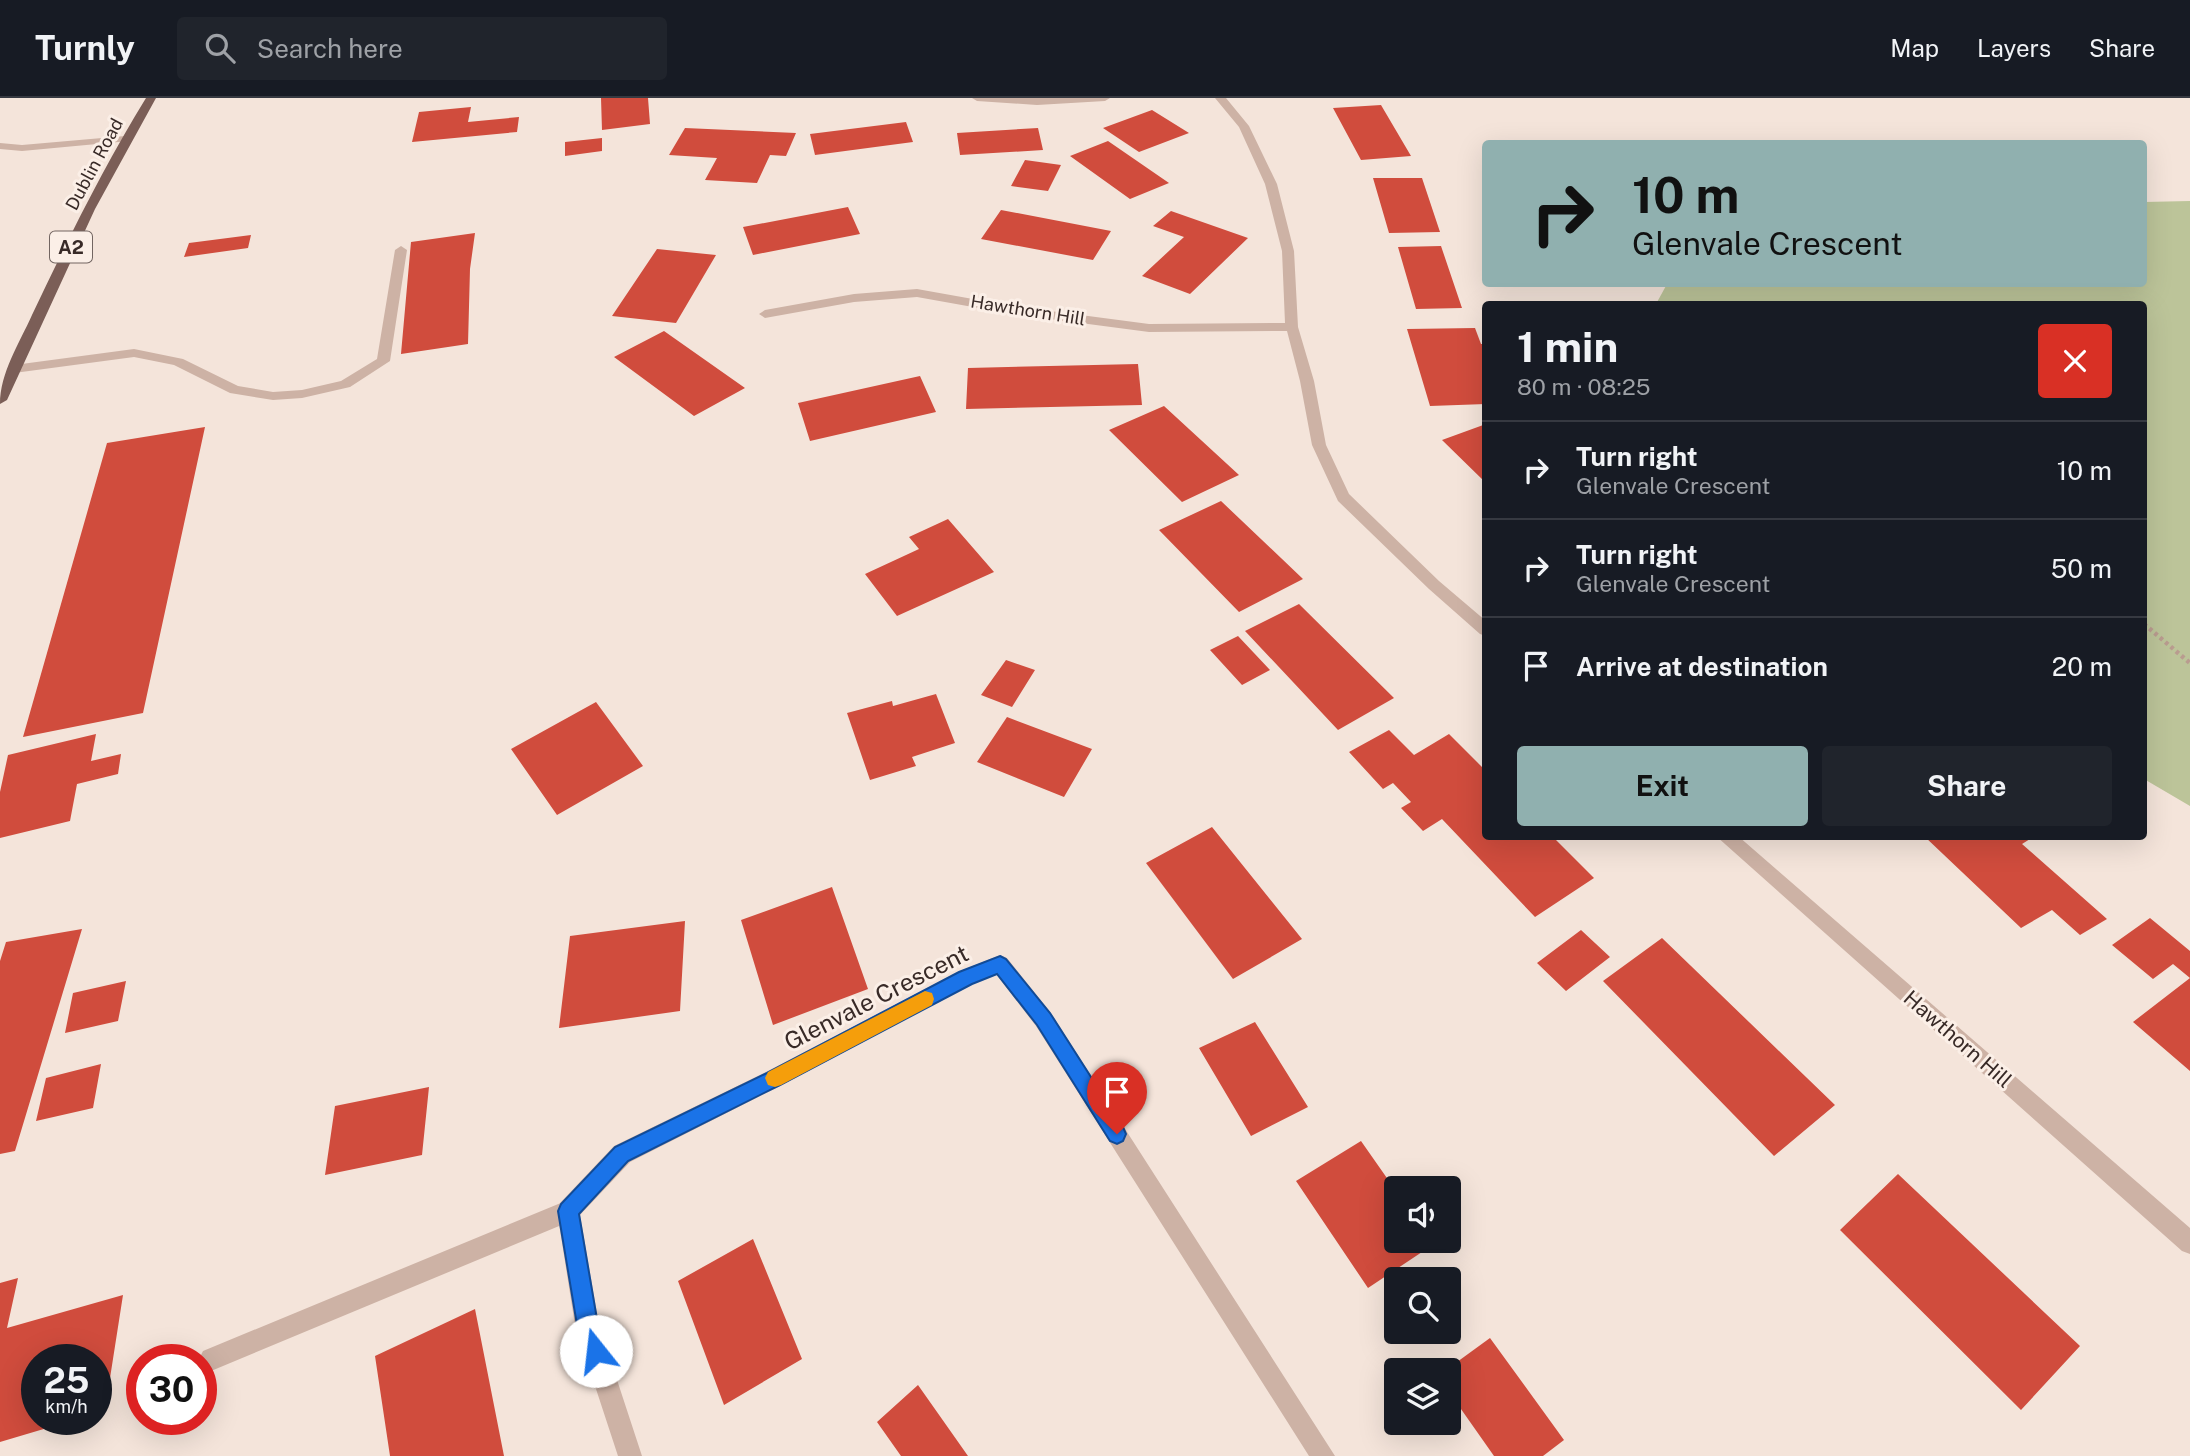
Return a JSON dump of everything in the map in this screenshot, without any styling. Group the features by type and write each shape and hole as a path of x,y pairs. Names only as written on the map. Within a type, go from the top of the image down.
{"main road":[{"name":"Dublin Road","path":"0,400 79,229 125,139 151,98"}],"street":[{"path":"977,98 1037,102 1105,98"},
{"path":"1220,98 1244,125 1271,184 1288,251 1292,327 1307,382 1319,444 1343,497 1434,585 1482,627"},
{"path":"0,146 22,148 125,139"},
{"path":"14,369 134,353 177,362 235,390 274,396 302,394 345,384 383,361 401,250"},
{"name":"Hawthorn Hill","path":"765,314 854,298 918,293 1012,310 1149,328 1292,327"},
{"name":"Hawthorn Hill","path":"1730,840 2190,1243"},
{"name":"Glenvale Crescent","path":"568,1211 621,1154 773,1079 965,978 1000,964 1043,1019 1323,1456"},
{"path":"217,1357 568,1211 587,1325 630,1456"}],"path":[{"path":"2147,627 2190,663"}],"green space":[{"path":"2190,201 2190,806 2147,781 2147,301 1658,301 1665,287 2147,287 2147,202"}],"building":[{"path":"601,98 648,98 650,124 602,130"},
{"path":"1381,105 1411,156 1361,160 1333,108"},
{"path":"471,107 468,122 519,117 517,132 412,142 419,112"},
{"path":"1152,110 1189,133 1139,152 1103,128"},
{"path":"906,122 913,142 815,155 810,134"},
{"path":"685,128 796,133 786,156 770,155 757,183 705,180 717,158 669,155"},
{"path":"1038,128 1043,150 960,155 957,133"},
{"path":"602,138 602,151 565,156 565,142"},
{"path":"1108,141 1169,183 1130,199 1070,156"},
{"path":"1025,160 1061,165 1048,191 1011,186"},
{"path":"1373,178 1422,178 1440,232 1389,233"},
{"path":"848,207 860,234 753,255 743,227"},
{"path":"1001,210 1111,231 1093,260 981,239"},
{"path":"1171,211 1248,238 1190,294 1142,276 1184,237 1153,226"},
{"path":"475,233 470,269 468,344 401,354 411,242"},
{"path":"251,235 248,248 184,257 189,243"},
{"path":"1441,246 1462,308 1416,309 1398,247"},
{"path":"657,249 716,255 676,323 612,316"},
{"path":"1475,328 1482,344 1482,404 1430,406 1407,329"},
{"path":"664,331 745,388 694,416 614,357"},
{"path":"1138,364 1142,405 966,409 968,368"},
{"path":"920,376 936,412 810,441 798,403"},
{"path":"1164,406 1239,475 1182,502 1109,430"},
{"path":"1482,425 1482,479 1442,440"},
{"path":"205,427 143,713 23,737 107,443"},
{"path":"1221,501 1303,579 1239,612 1159,530"},
{"path":"948,519 994,572 897,616 865,574 919,549 909,537"},
{"path":"1299,604 1394,698 1338,730 1245,631"},
{"path":"1238,636 1270,670 1242,685 1210,650"},
{"path":"1006,660 1035,670 1012,707 981,695"},
{"path":"936,694 955,743 912,757 916,766 870,780 847,713 892,701 893,706"},
{"path":"596,702 643,766 557,815 511,749"},
{"path":"1007,717 1092,749 1064,797 977,762"},
{"path":"1389,730 1414,755 1449,734 1482,767 1482,840 1556,840 1594,878 1535,917 1442,819 1423,831 1401,808 1411,802 1393,783 1383,789 1349,752"},
{"path":"96,734 91,761 121,754 118,774 77,784 70,821 0,838 0,792 8,755"},
{"path":"1212,827 1302,939 1233,979 1146,863"},
{"path":"1928,840 2028,840 2022,844 2107,919 2080,935 2052,910 2021,928"},
{"path":"832,887 868,989 773,1025 741,920"},
{"path":"2150,918 2190,951 2190,978 2173,964 2153,979 2112,945"},
{"path":"685,921 680,1011 559,1028 570,936"},
{"path":"82,929 15,1151 0,1154 0,961 6,942"},
{"path":"1581,930 1610,957 1566,991 1537,963"},
{"path":"1662,938 1835,1105 1774,1156 1603,981"},
{"path":"2190,978 2190,1071 2133,1022"},
{"path":"126,981 118,1021 65,1033 73,993"},
{"path":"1255,1022 1308,1107 1251,1136 1199,1048"},
{"path":"101,1064 93,1108 36,1121 46,1078"},
{"path":"429,1087 422,1155 325,1175 335,1106"},
{"path":"1361,1141 1386,1176 1384,1253 1420,1253 1400,1267 1384,1267 1384,1277 1368,1288 1296,1181"},
{"path":"1898,1174 2080,1346 2021,1410 1840,1230"},
{"path":"753,1239 802,1359 724,1405 678,1281"},
{"path":"18,1278 7,1328 123,1295 112,1365 112,1344 21,1344 21,1435 24,1435 0,1442 0,1283"},
{"path":"475,1309 504,1456 390,1456 375,1356"},
{"path":"1490,1338 1564,1440 1543,1456 1494,1456 1461,1409 1461,1359"},
{"path":"918,1385 968,1456 901,1456 877,1422"}],"slow traffic":[{"path":"775,1078 925,999"}],"route":[{"path":"596,1351 587,1325 568,1211 621,1154 773,1079 965,978 1000,964 1043,1019 1117,1134"}]}
